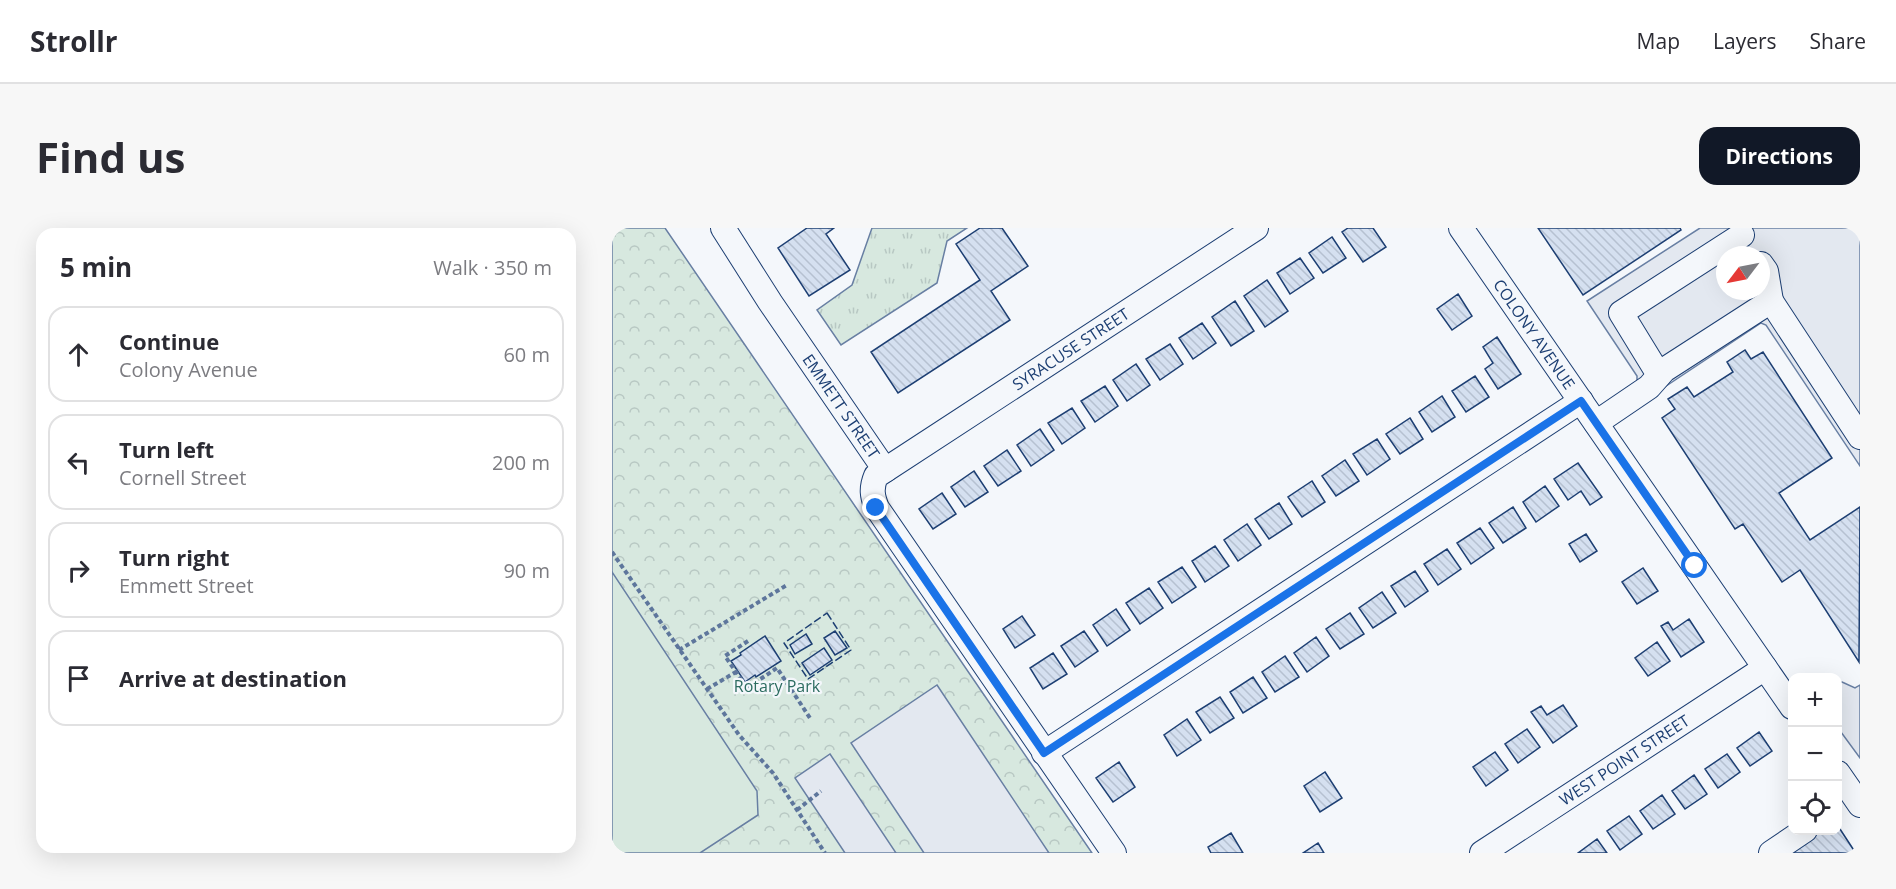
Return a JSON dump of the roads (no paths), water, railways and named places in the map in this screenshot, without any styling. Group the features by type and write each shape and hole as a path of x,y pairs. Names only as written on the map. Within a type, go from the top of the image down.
{"street":[{"name":"EMMETT STREET","path":"723,228 770,302 885,470 876,476 873,483 872,495 876,508 1114,853"},
{"name":"SYRACUSE STREET","path":"885,470 1256,228"},
{"name":"COLONY AVENUE","path":"1461,228 1788,701"},
{"path":"1659,375 1621,313 1740,231 1749,246"},
{"path":"1770,295 1771,301 1860,437"},
{"path":"1596,423 1649,387 1664,370 1771,301"},
{"path":"1044,753 1581,401"},
{"name":"WEST POINT STREET","path":"1482,853 1765,668"},
{"path":"1841,781 1851,804"},
{"path":"1771,853 1799,835"}],"park label":[{"name":"Rotary Park","path":"777,686"}]}
